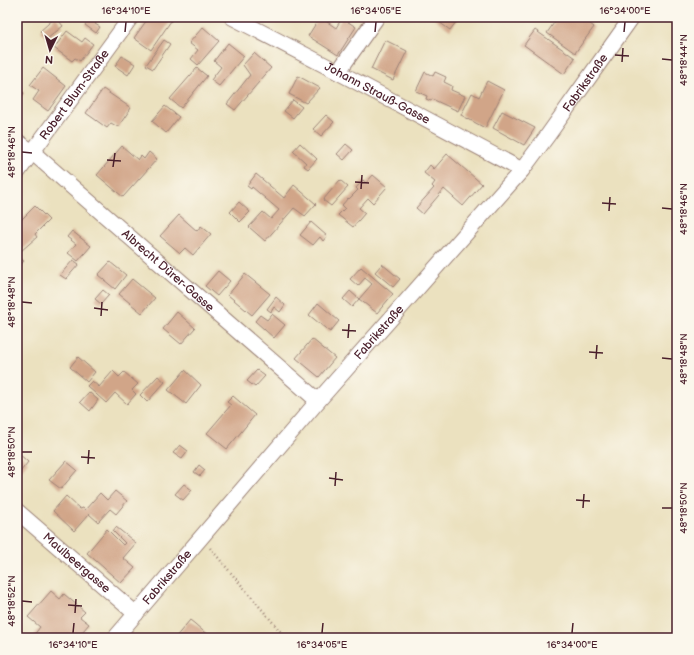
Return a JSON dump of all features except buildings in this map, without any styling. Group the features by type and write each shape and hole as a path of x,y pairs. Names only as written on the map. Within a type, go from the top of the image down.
{"street":[{"name":"Robert Blum-Straße","path":"17,173 131,17"},
{"name":"Johann Strauß-Gasse","path":"232,17 522,170"},
{"path":"338,72 377,17"},
{"name":"Fabrikstraße","path":"115,638 318,401 522,170 632,17"},
{"name":"Albrecht Dürer-Gasse","path":"17,141 32,152 318,401"},
{"name":"Maulbeergasse","path":"17,511 136,614"}],"path":[{"path":"202,538 286,638"}]}
